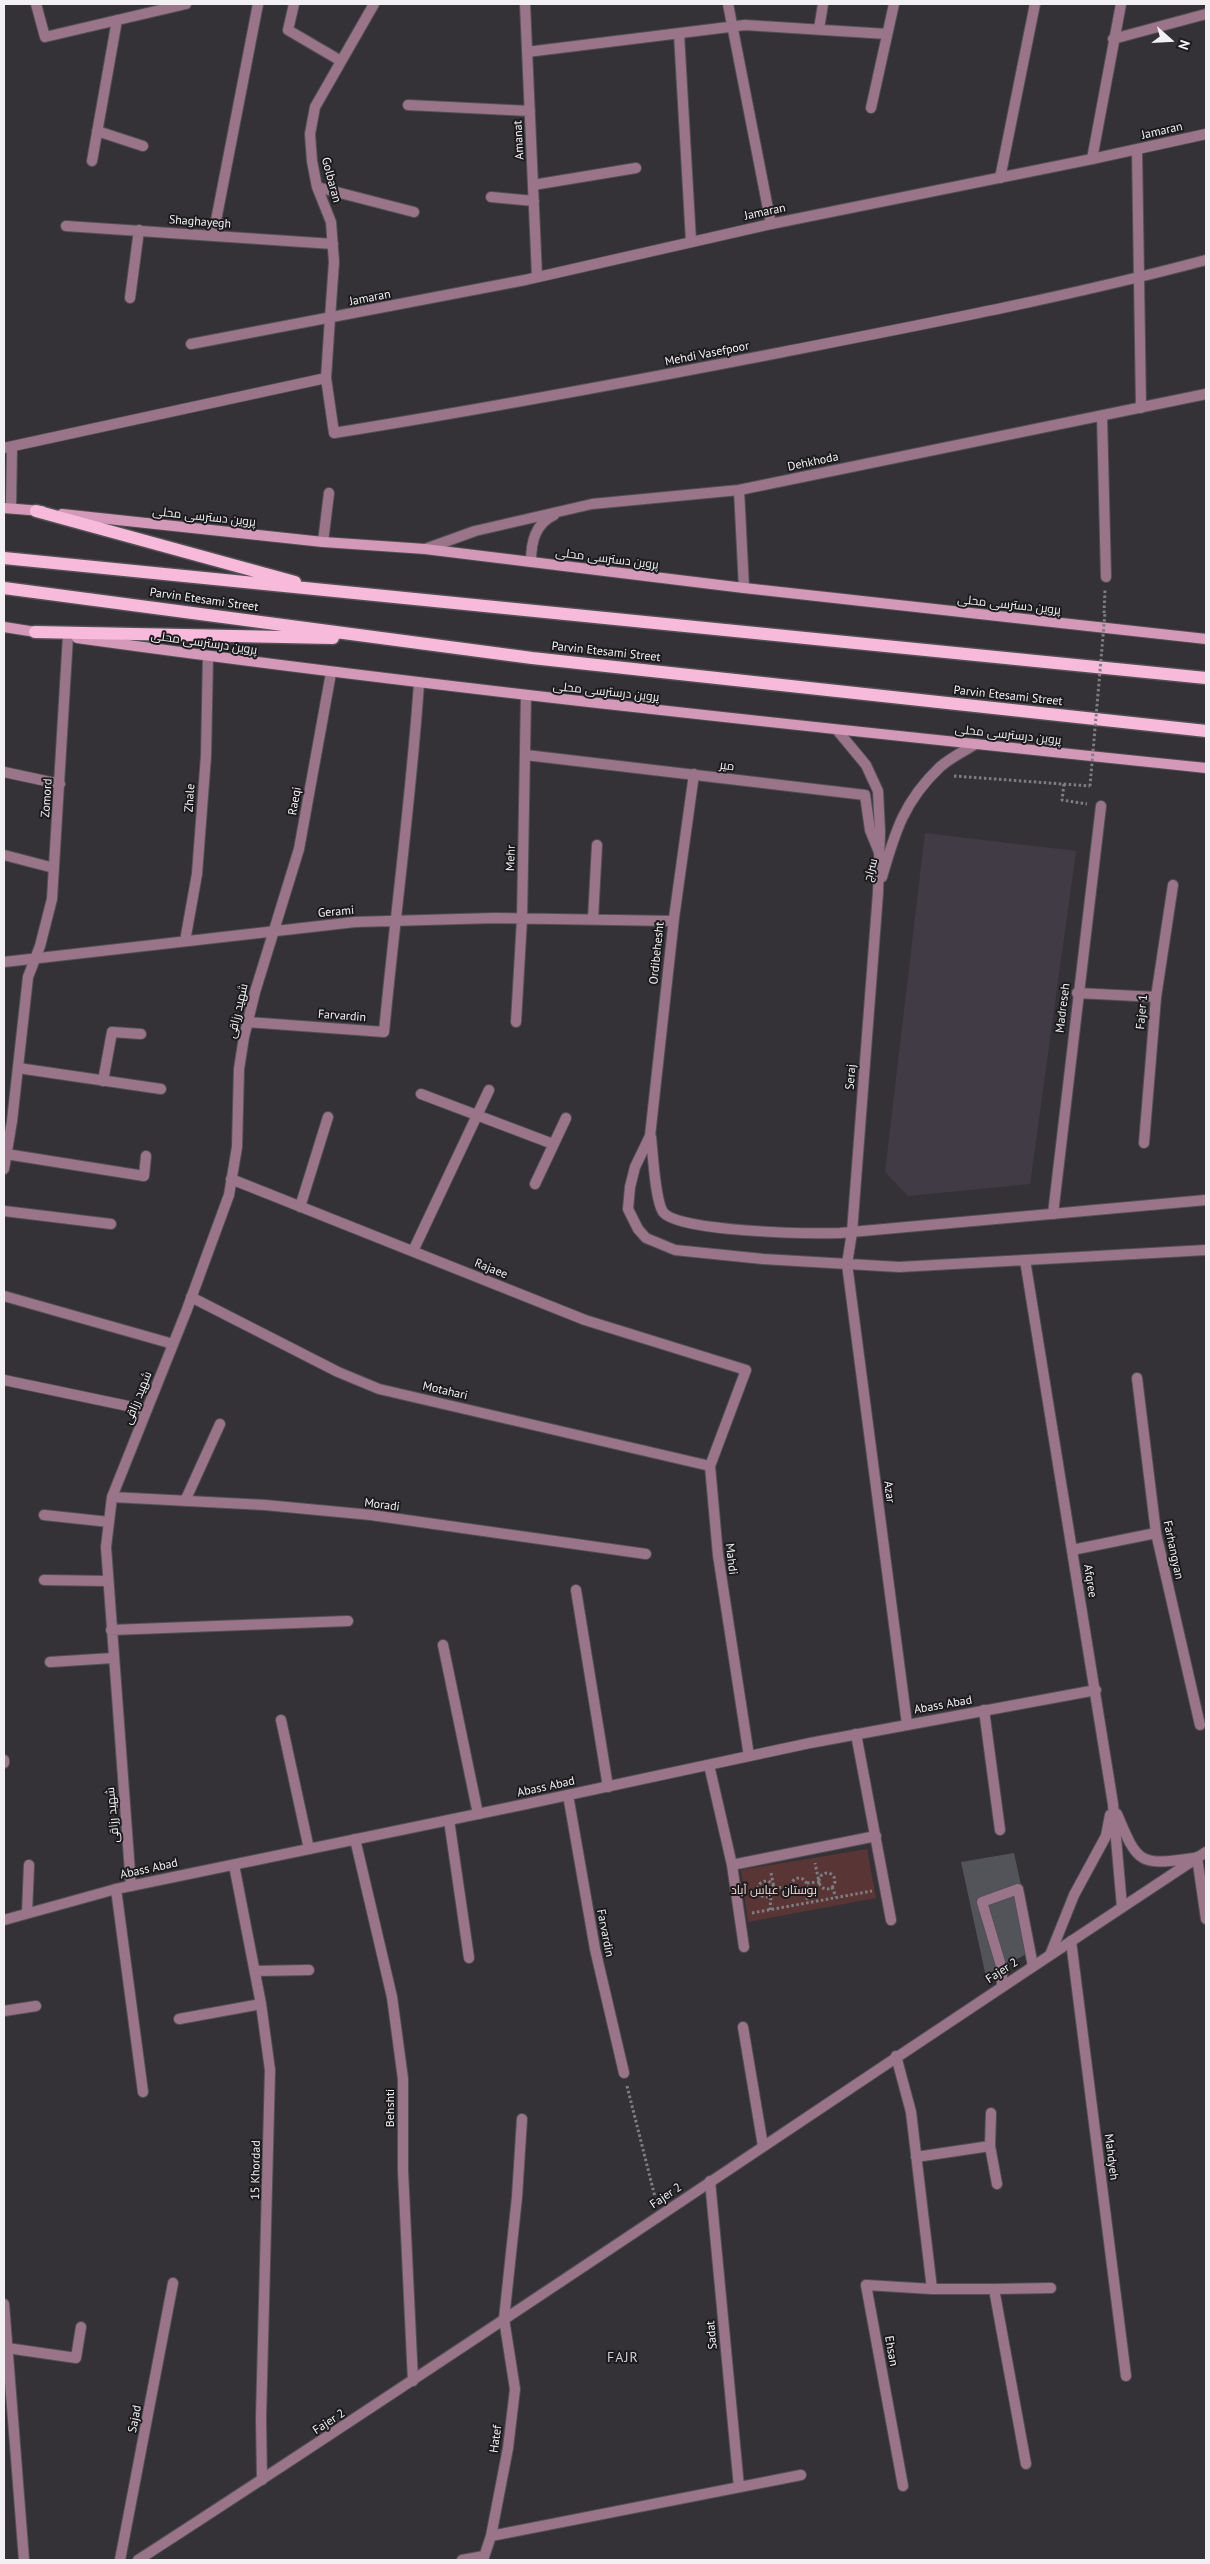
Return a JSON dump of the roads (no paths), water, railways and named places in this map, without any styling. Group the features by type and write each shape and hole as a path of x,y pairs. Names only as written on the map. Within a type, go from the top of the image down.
{"main road":[{"name":"پروین دسترسی محلی","path":"7,508 323,542 425,549 744,588 1206,639"},
{"path":"36,511 329,591"},
{"name":"Parvin Etesami Street","path":"4,558 1206,678"},
{"name":"Parvin Etesami Street","path":"4,588 532,658 1206,730"},
{"name":"پروین درسترسی محلی","path":"4,627 331,673 837,730 1206,768"},
{"path":"35,632 396,640"}],"street":[{"path":"36,4 45,37 186,4"},
{"path":"213,236 258,4"},
{"path":"294,4 288,30 342,61"},
{"name":"Golbaran","path":"330,318 334,262 331,222 317,187 312,162 310,134 315,107 374,4"},
{"name":"Amanat","path":"525,4 538,276"},
{"path":"728,4 771,224"},
{"path":"819,29 823,4"},
{"path":"872,108 894,4"},
{"path":"1000,178 1035,4"},
{"path":"1092,160 1120,4"},
{"path":"1113,39 1206,14"},
{"path":"92,161 117,20"},
{"path":"527,52 745,25 888,34"},
{"path":"678,34 691,241"},
{"path":"408,105 530,111"},
{"path":"97,132 143,146"},
{"name":"Jamaran","path":"191,344 525,280 691,241 1092,160 1206,134"},
{"path":"1137,150 1140,408"},
{"path":"533,184 636,168"},
{"path":"317,187 414,212"},
{"path":"490,197 534,201"},
{"name":"Shaghayegh","path":"66,226 333,244"},
{"path":"130,298 139,230"},
{"path":"1138,278 1206,260"},
{"name":"Mehdi Vasefpoor","path":"326,378 334,433 567,394 938,322 1138,278"},
{"path":"7,508 8,448 326,378 330,318"},
{"name":"Dehkhoda","path":"425,549 475,531 592,504 739,490 1206,394"},
{"path":"1102,416 1106,577"},
{"path":"739,490 744,588"},
{"path":"323,542 330,492"},
{"path":"531,562 531,546 537,530 547,518 562,511"},
{"name":"Zomord","path":"4,1169 28,977 36,958 52,899 68,636"},
{"name":"Zhale","path":"185,941 197,874 206,756 208,656"},
{"name":"Raeqi","path":"274,930 299,849 331,673"},
{"path":"394,921 412,786 419,683"},
{"name":"Mehr","path":"516,1022 522,918 526,695"},
{"name":"سراج","path":"837,730 866,765 878,791 878,893"},
{"name":"سراج","path":"878,893 895,833 912,798 941,766 976,744"},
{"name":"میر","path":"526,755 865,795 870,830 879,853"},
{"path":"4,772 60,784"},
{"name":"Ordibehesht","path":"650,1136 673,921 694,774"},
{"name":"Madreseh","path":"1053,1214 1101,806"},
{"path":"593,919 597,845"},
{"path":"4,855 54,868"},
{"name":"Fajer 1","path":"1144,1143 1156,997 1172,885"},
{"name":"Seraj","path":"847,1264 852,1232 878,893"},
{"name":"Gerami","path":"4,962 355,922 522,918 673,921"},
{"name":"Farvardin","path":"247,1022 384,1032 394,921"},
{"name":"شهید رزاقی","path":"131,1886 107,1581 106,1547 112,1497 192,1297 228,1195 236,1147 239,1069 247,1022 274,930"},
{"path":"1078,993 1156,997"},
{"path":"103,1081 112,1032 141,1034"},
{"path":"18,1068 161,1089"},
{"path":"412,1251 489,1090"},
{"path":"421,1094 553,1144"},
{"path":"300,1207 328,1117"},
{"path":"534,1184 566,1118"},
{"path":"650,1136 658,1202 664,1213 674,1221 795,1234 852,1232 1206,1200"},
{"path":"650,1136 636,1167 630,1187 628,1209 638,1228 646,1238 674,1250 763,1259 899,1267 1206,1250"},
{"path":"6,1154 144,1176 146,1156"},
{"name":"Rajaee","path":"231,1179 585,1320 746,1370"},
{"path":"4,1211 111,1224"},
{"name":"Afqree","path":"1025,1260 1096,1690 1113,1804 1122,1907"},
{"name":"Azar","path":"847,1264 907,1724"},
{"path":"4,1296 173,1344"},
{"name":"Motahari","path":"192,1297 338,1372 379,1389 710,1466"},
{"name":"Mahdi","path":"746,1370 710,1466 718,1555 749,1756"},
{"name":"Farhangyan","path":"1137,1378 1156,1533 1200,1725"},
{"path":"4,1380 147,1410"},
{"path":"185,1501 220,1424"},
{"name":"Moradi","path":"112,1497 371,1515 646,1554"},
{"path":"44,1515 109,1522"},
{"path":"1072,1550 1156,1533"},
{"path":"44,1580 107,1581"},
{"path":"576,1590 608,1787"},
{"path":"111,1630 348,1622"},
{"path":"443,1645 478,1814"},
{"path":"50,1662 113,1658"},
{"name":"Abass Abad","path":"4,1920 116,1889 234,1864 568,1796 856,1734 1096,1690"},
{"path":"984,1710 1000,1830"},
{"path":"280,1720 309,1849"},
{"path":"856,1734 892,1920"},
{"path":"709,1765 732,1865 744,1948"},
{"name":"Farvardin","path":"568,1796 595,1949 624,2073"},
{"path":"1113,1804 1130,1846 1141,1859 1153,1863 1202,1854 1206,1919"},
{"path":"1050,1954 1074,1896 1106,1836 1113,1804"},
{"path":"449,1820 470,1958"},
{"path":"732,1865 876,1836"},
{"name":"Behshti","path":"355,1839 392,1997 403,2079 404,2171 413,2381"},
{"name":"Fajer 2","path":"138,2560 413,2381 896,2056 1202,1854"},
{"name":"15 Khordad","path":"234,1864 261,2004 270,2070 261,2418 262,2480"},
{"path":"27,1913 30,1865"},
{"path":"116,1889 143,2092"},
{"path":"1002,1986 1002,1969 982,1902 1018,1889 1033,1966"},
{"name":"Mahdyeh","path":"1071,1940 1126,2376"},
{"path":"255,1970 309,1970"},
{"path":"179,2019 261,2004"},
{"path":"4,2011 36,2006"},
{"path":"742,2027 763,2146"},
{"path":"896,2056 911,2112 932,2289 1051,2288"},
{"path":"991,2113 990,2146 997,2184"},
{"path":"504,2320 517,2197 522,2119"},
{"path":"916,2157 990,2146"},
{"name":"Sadat","path":"710,2181 739,2487"},
{"name":"Sajad","path":"120,2560 174,2283"},
{"name":"Ehsan","path":"902,2486 866,2285 932,2289"},
{"path":"994,2289 1026,2464"},
{"path":"4,2304 24,2560"},
{"name":"Hatef","path":"483,2558 490,2536 508,2448 515,2389 504,2320"},
{"path":"7,2348 76,2358 82,2327"},
{"path":"4,2464 16,2463"},
{"path":"490,2536 800,2475"},
{"path":"462,2560 483,2558"}],"district":[{"name":"FAJR","path":"623,2358"}],"park label":[{"name":"بوستان عباس آباد","path":"774,1891"}]}
